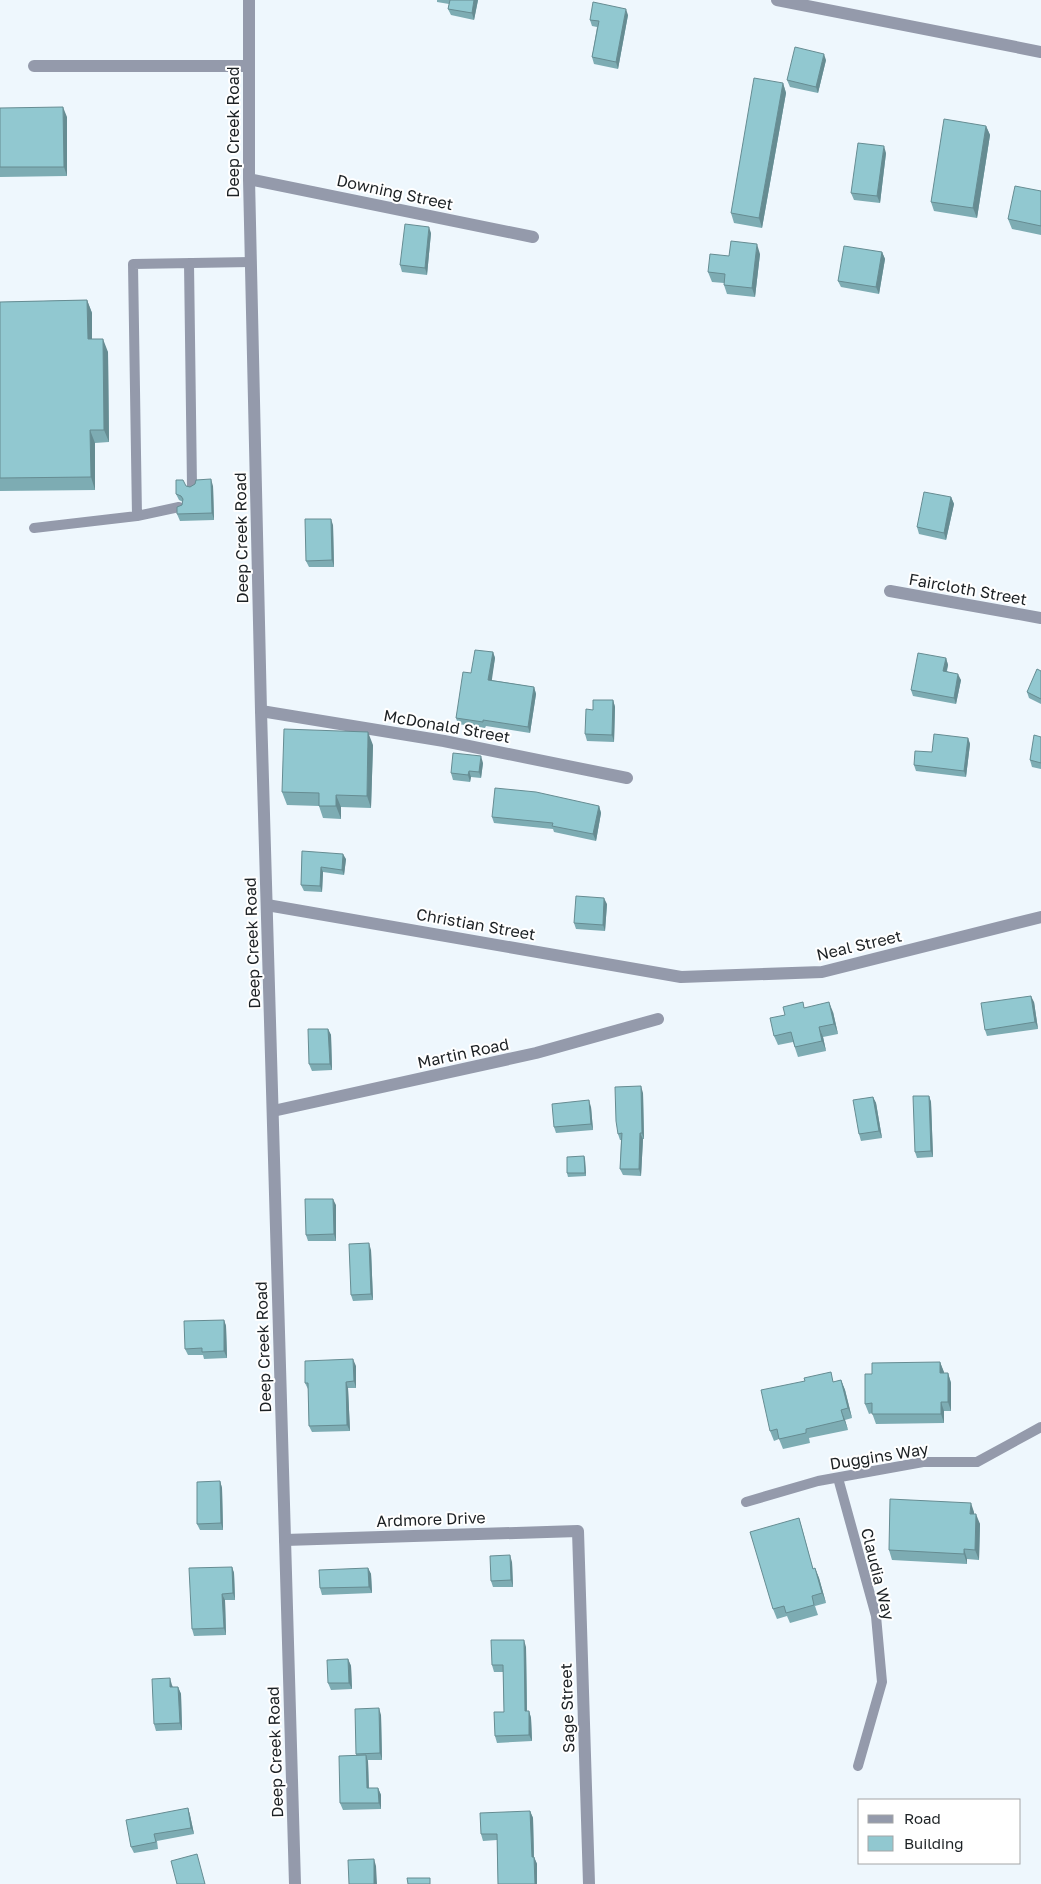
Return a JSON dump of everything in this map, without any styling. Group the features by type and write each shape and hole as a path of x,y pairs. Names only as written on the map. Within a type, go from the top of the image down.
{"street":[{"name":"Deep Creek Road","path":"249,0 249,179 261,712 295,1884"},
{"path":"777,0 1041,52"},
{"path":"34,66 249,66"},
{"name":"Downing Street","path":"249,179 533,237"},
{"name":"Faircloth Street","path":"890,591 1041,618"},
{"name":"McDonald Street","path":"261,712 444,741 627,778"},
{"name":"Christian Street","path":"267,905 681,977"},
{"name":"Neal Street","path":"681,977 822,972 1041,917"},
{"name":"Martin Road","path":"273,1111 536,1053 658,1019"},
{"name":"Ardmore Drive","path":"285,1540 578,1531"},
{"name":"Sage Street","path":"578,1531 588,1884"}],"lane":[{"path":"137,516 133,264 251,262"},
{"path":"189,263 192,487"},
{"path":"34,528 137,516 179,507"},
{"name":"Duggins Way","path":"746,1502 818,1481 923,1462 977,1462 1041,1427"},
{"name":"Claudia Way","path":"838,1478 876,1616 882,1682 858,1766"}],"building":[{"path":"450,0 474,0 472,13 448,9"},
{"path":"593,2 626,9 616,62 592,57 599,21 590,20"},
{"path":"795,47 824,54 816,87 787,80"},
{"path":"754,78 783,83 759,218 731,213"},
{"path":"63,107 64,167 0,167 0,108"},
{"path":"944,119 986,126 973,208 931,202"},
{"path":"858,143 884,146 877,196 851,193"},
{"path":"1015,186 1041,191 1041,226 1008,219"},
{"path":"405,224 429,227 425,268 400,265"},
{"path":"731,241 757,244 752,288 724,285 725,274 708,272 710,254 729,256"},
{"path":"844,246 882,252 876,287 838,281"},
{"path":"87,300 88,339 103,339 104,430 90,430 91,477 0,478 0,302"},
{"path":"211,479 212,513 177,514 177,507 182,505 183,499 176,494 176,480 183,480 186,486 190,487 195,484 196,480"},
{"path":"924,492 951,497 944,533 917,527"},
{"path":"305,519 331,519 332,560 306,561"},
{"path":"475,650 493,652 488,680 534,687 528,727 456,718 463,672 471,673"},
{"path":"918,653 946,658 943,671 958,674 954,698 911,690"},
{"path":"1037,669 1041,671 1041,699 1027,692"},
{"path":"593,700 613,700 612,735 585,734 586,709 593,710"},
{"path":"284,729 368,732 367,796 336,795 336,806 319,806 319,793 282,792"},
{"path":"934,734 968,738 964,771 914,765 915,751 932,752"},
{"path":"1034,735 1041,737 1041,763 1030,760"},
{"path":"453,753 481,756 479,772 469,771 468,775 451,773"},
{"path":"495,788 536,792 599,806 593,834 552,826 553,823 492,817"},
{"path":"302,851 343,854 342,870 321,867 320,886 301,885"},
{"path":"576,896 604,898 603,925 574,923"},
{"path":"1031,996 1035,1022 985,1030 981,1003"},
{"path":"803,1002 804,1008 829,1002 834,1024 819,1027 822,1041 795,1047 791,1032 774,1036 770,1018 785,1015 783,1007"},
{"path":"308,1029 328,1029 330,1064 309,1064"},
{"path":"641,1086 642,1133 640,1133 639,1169 620,1169 622,1133 618,1134 616,1121 615,1087"},
{"path":"913,1096 929,1096 931,1151 915,1152"},
{"path":"873,1097 879,1131 859,1134 853,1100"},
{"path":"589,1100 591,1124 554,1127 552,1104"},
{"path":"584,1156 585,1173 567,1173 567,1157"},
{"path":"305,1199 333,1199 334,1234 306,1235"},
{"path":"369,1243 371,1294 351,1295 349,1244"},
{"path":"224,1320 224,1351 202,1352 202,1348 185,1349 184,1321"},
{"path":"353,1359 354,1381 346,1382 347,1425 309,1426 308,1383 305,1383 305,1361"},
{"path":"940,1362 940,1373 948,1373 948,1402 941,1402 941,1414 872,1414 872,1403 865,1404 865,1374 872,1374 872,1363"},
{"path":"831,1372 833,1382 841,1380 848,1408 841,1410 844,1420 806,1429 806,1433 779,1439 777,1429 770,1431 761,1390 805,1381 804,1378"},
{"path":"220,1481 221,1523 197,1524 197,1482"},
{"path":"890,1499 971,1503 970,1514 976,1514 975,1550 964,1549 964,1554 889,1550"},
{"path":"799,1518 813,1569 815,1568 822,1593 812,1596 814,1605 786,1613 784,1606 773,1609 750,1532"},
{"path":"510,1555 511,1580 491,1581 490,1556"},
{"path":"232,1567 233,1593 222,1594 224,1628 192,1629 189,1568"},
{"path":"368,1568 369,1587 320,1588 319,1570"},
{"path":"491,1640 524,1640 525,1711 529,1711 529,1735 495,1736 494,1712 504,1712 503,1665 492,1665"},
{"path":"348,1659 349,1683 328,1683 327,1660"},
{"path":"170,1678 170,1687 178,1687 180,1723 154,1724 152,1679"},
{"path":"379,1708 380,1753 356,1754 355,1709"},
{"path":"366,1755 367,1788 378,1788 379,1803 340,1803 339,1756"},
{"path":"188,1808 191,1828 154,1834 156,1842 131,1847 126,1820"},
{"path":"530,1811 535,1884 498,1884 497,1834 481,1834 480,1813"},
{"path":"197,1854 205,1884 177,1884 171,1861"},
{"path":"374,1859 374,1884 349,1884 348,1860"},
{"path":"407,1878 430,1878 430,1884 408,1884"}]}
